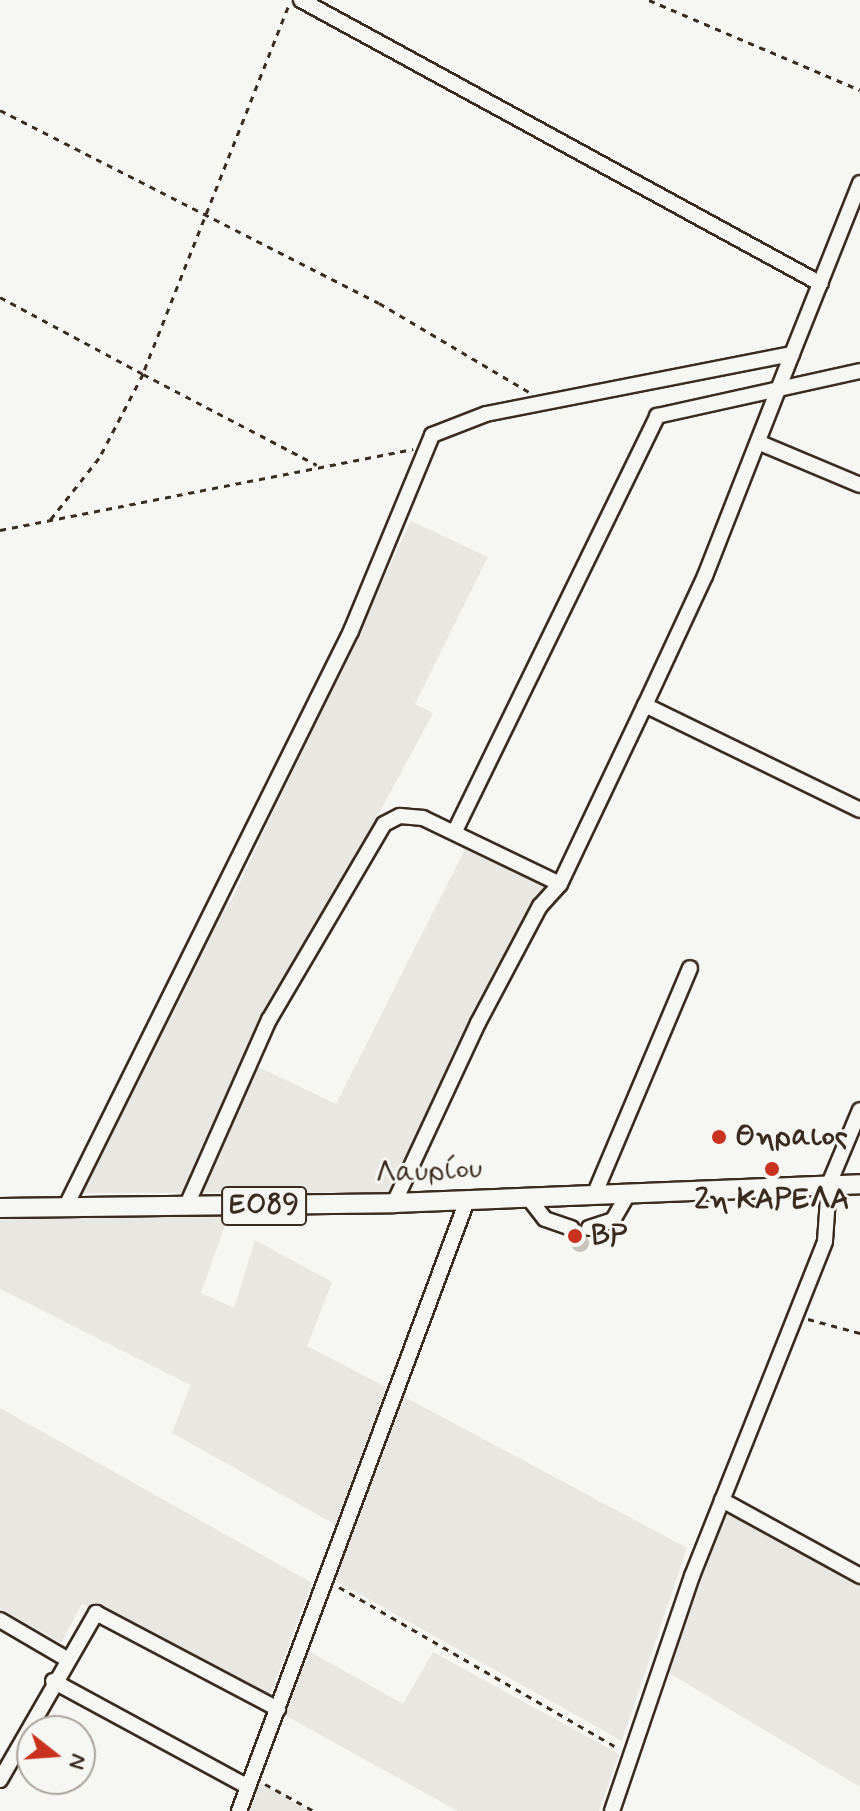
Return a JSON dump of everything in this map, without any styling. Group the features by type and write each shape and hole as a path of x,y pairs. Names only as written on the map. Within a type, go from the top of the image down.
{"main road":[{"name":"Λαυρίου","path":"0,1208 394,1203 860,1184"}],"street":[{"path":"301,0 821,284"},
{"path":"394,1203 478,1023 540,906 560,884 645,705 760,443 778,389 860,183"},
{"path":"65,1208 351,631 414,494 424,447 447,425 792,354"},
{"path":"455,831 657,416 860,371"},
{"path":"760,443 860,485"},
{"path":"645,705 860,810"},
{"path":"186,1207 269,1020 384,824 400,816 423,818 560,884"},
{"path":"595,1193 690,968"},
{"path":"612,1811 722,1500 825,1241 829,1184 860,1110"},
{"path":"589,1228 613,1220 629,1192"},
{"path":"527,1196 545,1219 571,1228"},
{"path":"239,1811 468,1198"},
{"path":"722,1500 860,1576"},
{"path":"0,1780 88,1619 107,1612 278,1709"},
{"path":"0,1620 65,1658"},
{"path":"53,1681 250,1782"}],"path":[{"path":"50,520 99,458 143,374 291,0"},
{"path":"649,0 860,90"},
{"path":"0,110 379,303 545,403"},
{"path":"0,297 317,465"},
{"path":"0,530 317,465 424,447"},
{"path":"797,1315 860,1333"},
{"path":"325,1579 630,1755"},
{"path":"250,1782 314,1811"}],"shaded area":[{"path":"411,521 488,557 415,704 433,713 246,1061 336,1104 469,841 546,881 394,1192 80,1193 222,901 230,903"},
{"path":"229,1214 201,1293 234,1308 255,1240 332,1282 307,1346 388,1388 336,1525 172,1433 191,1385 0,1289 0,1216"},
{"path":"399,1394 687,1548 622,1741 336,1581 333,1568"},
{"path":"0,1408 312,1583 267,1703 82,1604 61,1643 0,1608"},
{"path":"727,1505 860,1581 860,1787 669,1673"},
{"path":"305,1649 403,1704 433,1652 619,1754 599,1811 458,1811 281,1713"},
{"path":"259,1783 310,1811 247,1811"}],"building":[{"path":"580,1234 589,1243 580,1252 571,1243"}],"place":[{"name":"Θηραιος","path":"719,1137"},
{"name":"2η ΚΑΡΕΛΑ","path":"772,1169"},
{"name":"BP","path":"575,1236"}]}
